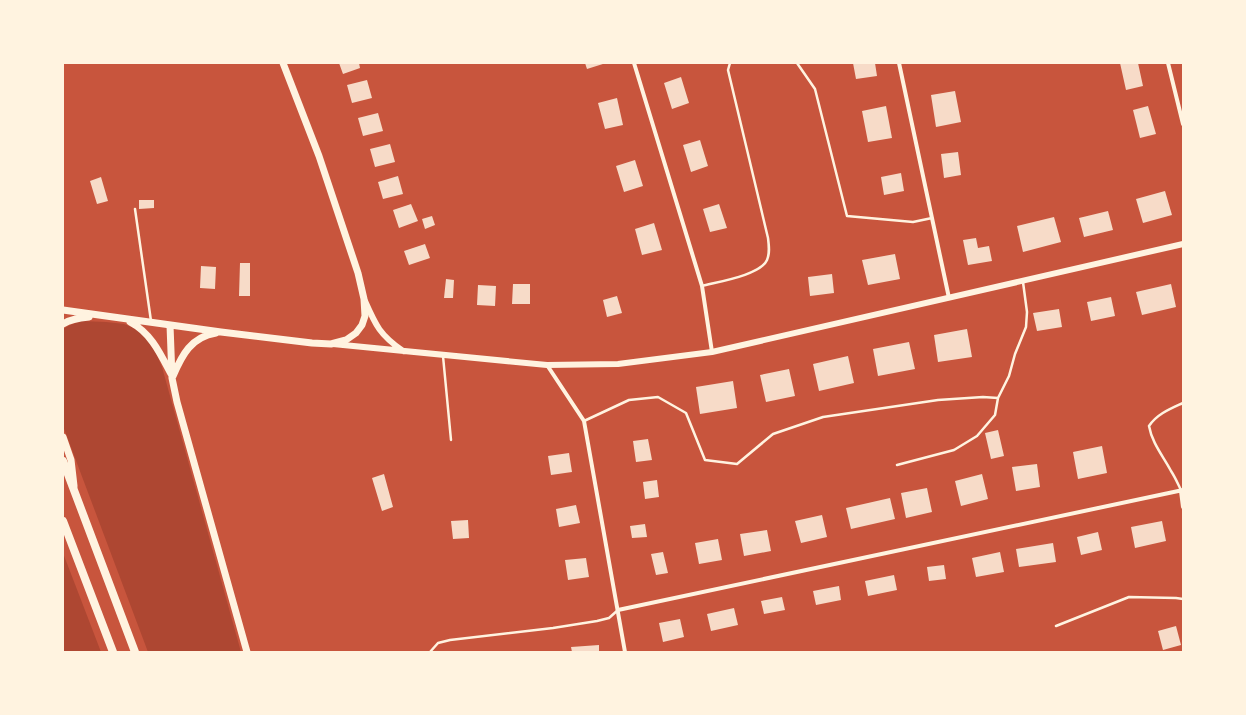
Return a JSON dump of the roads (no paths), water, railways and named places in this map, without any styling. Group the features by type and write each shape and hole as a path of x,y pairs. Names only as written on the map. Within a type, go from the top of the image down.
{"highway":[{"path":"63,461 135,652"},
{"path":"63,521 113,652"}],"main road":[{"path":"63,310 97,316 221,332 331,344 346,340 356,333 362,326 365,316 364,299 320,156 283,63"},
{"path":"63,324 80,318 97,316"},
{"path":"126,319 140,327 148,336 158,350 172,378"},
{"path":"170,325 172,378 177,402 247,652"},
{"path":"172,378 180,359 191,346 199,339 209,334 221,332"},
{"path":"63,437 71,460 75,494"}],"street":[{"path":"634,63 702,286 712,352"},
{"path":"899,63 949,298"},
{"path":"1168,63 1183,124"},
{"path":"331,344 547,365 618,364 712,352 1183,244"},
{"path":"364,299 382,335 404,352"},
{"path":"547,365 584,420 625,652"},
{"path":"618,610 1182,491 1183,507"}],"lane":[{"path":"702,286 751,273 767,261 769,250 768,238 728,70 730,63"},
{"path":"797,63 816,89 847,216 913,222 932,218"},
{"path":"135,209 151,322"},
{"path":"897,465 954,450 977,436 995,415 998,398 1009,376 1015,354 1026,327 1027,312 1023,281"},
{"path":"443,356 452,440"},
{"path":"584,420 629,400 658,396 686,413 705,460 737,464 773,434 823,417 938,400 983,397 998,398"},
{"path":"1182,491 1171,470 1156,447 1149,426 1160,414 1183,404"},
{"path":"1056,626 1128,597 1176,598 1183,600"},
{"path":"430,652 438,643 450,640 553,628 597,621 609,618 618,610"}]}
